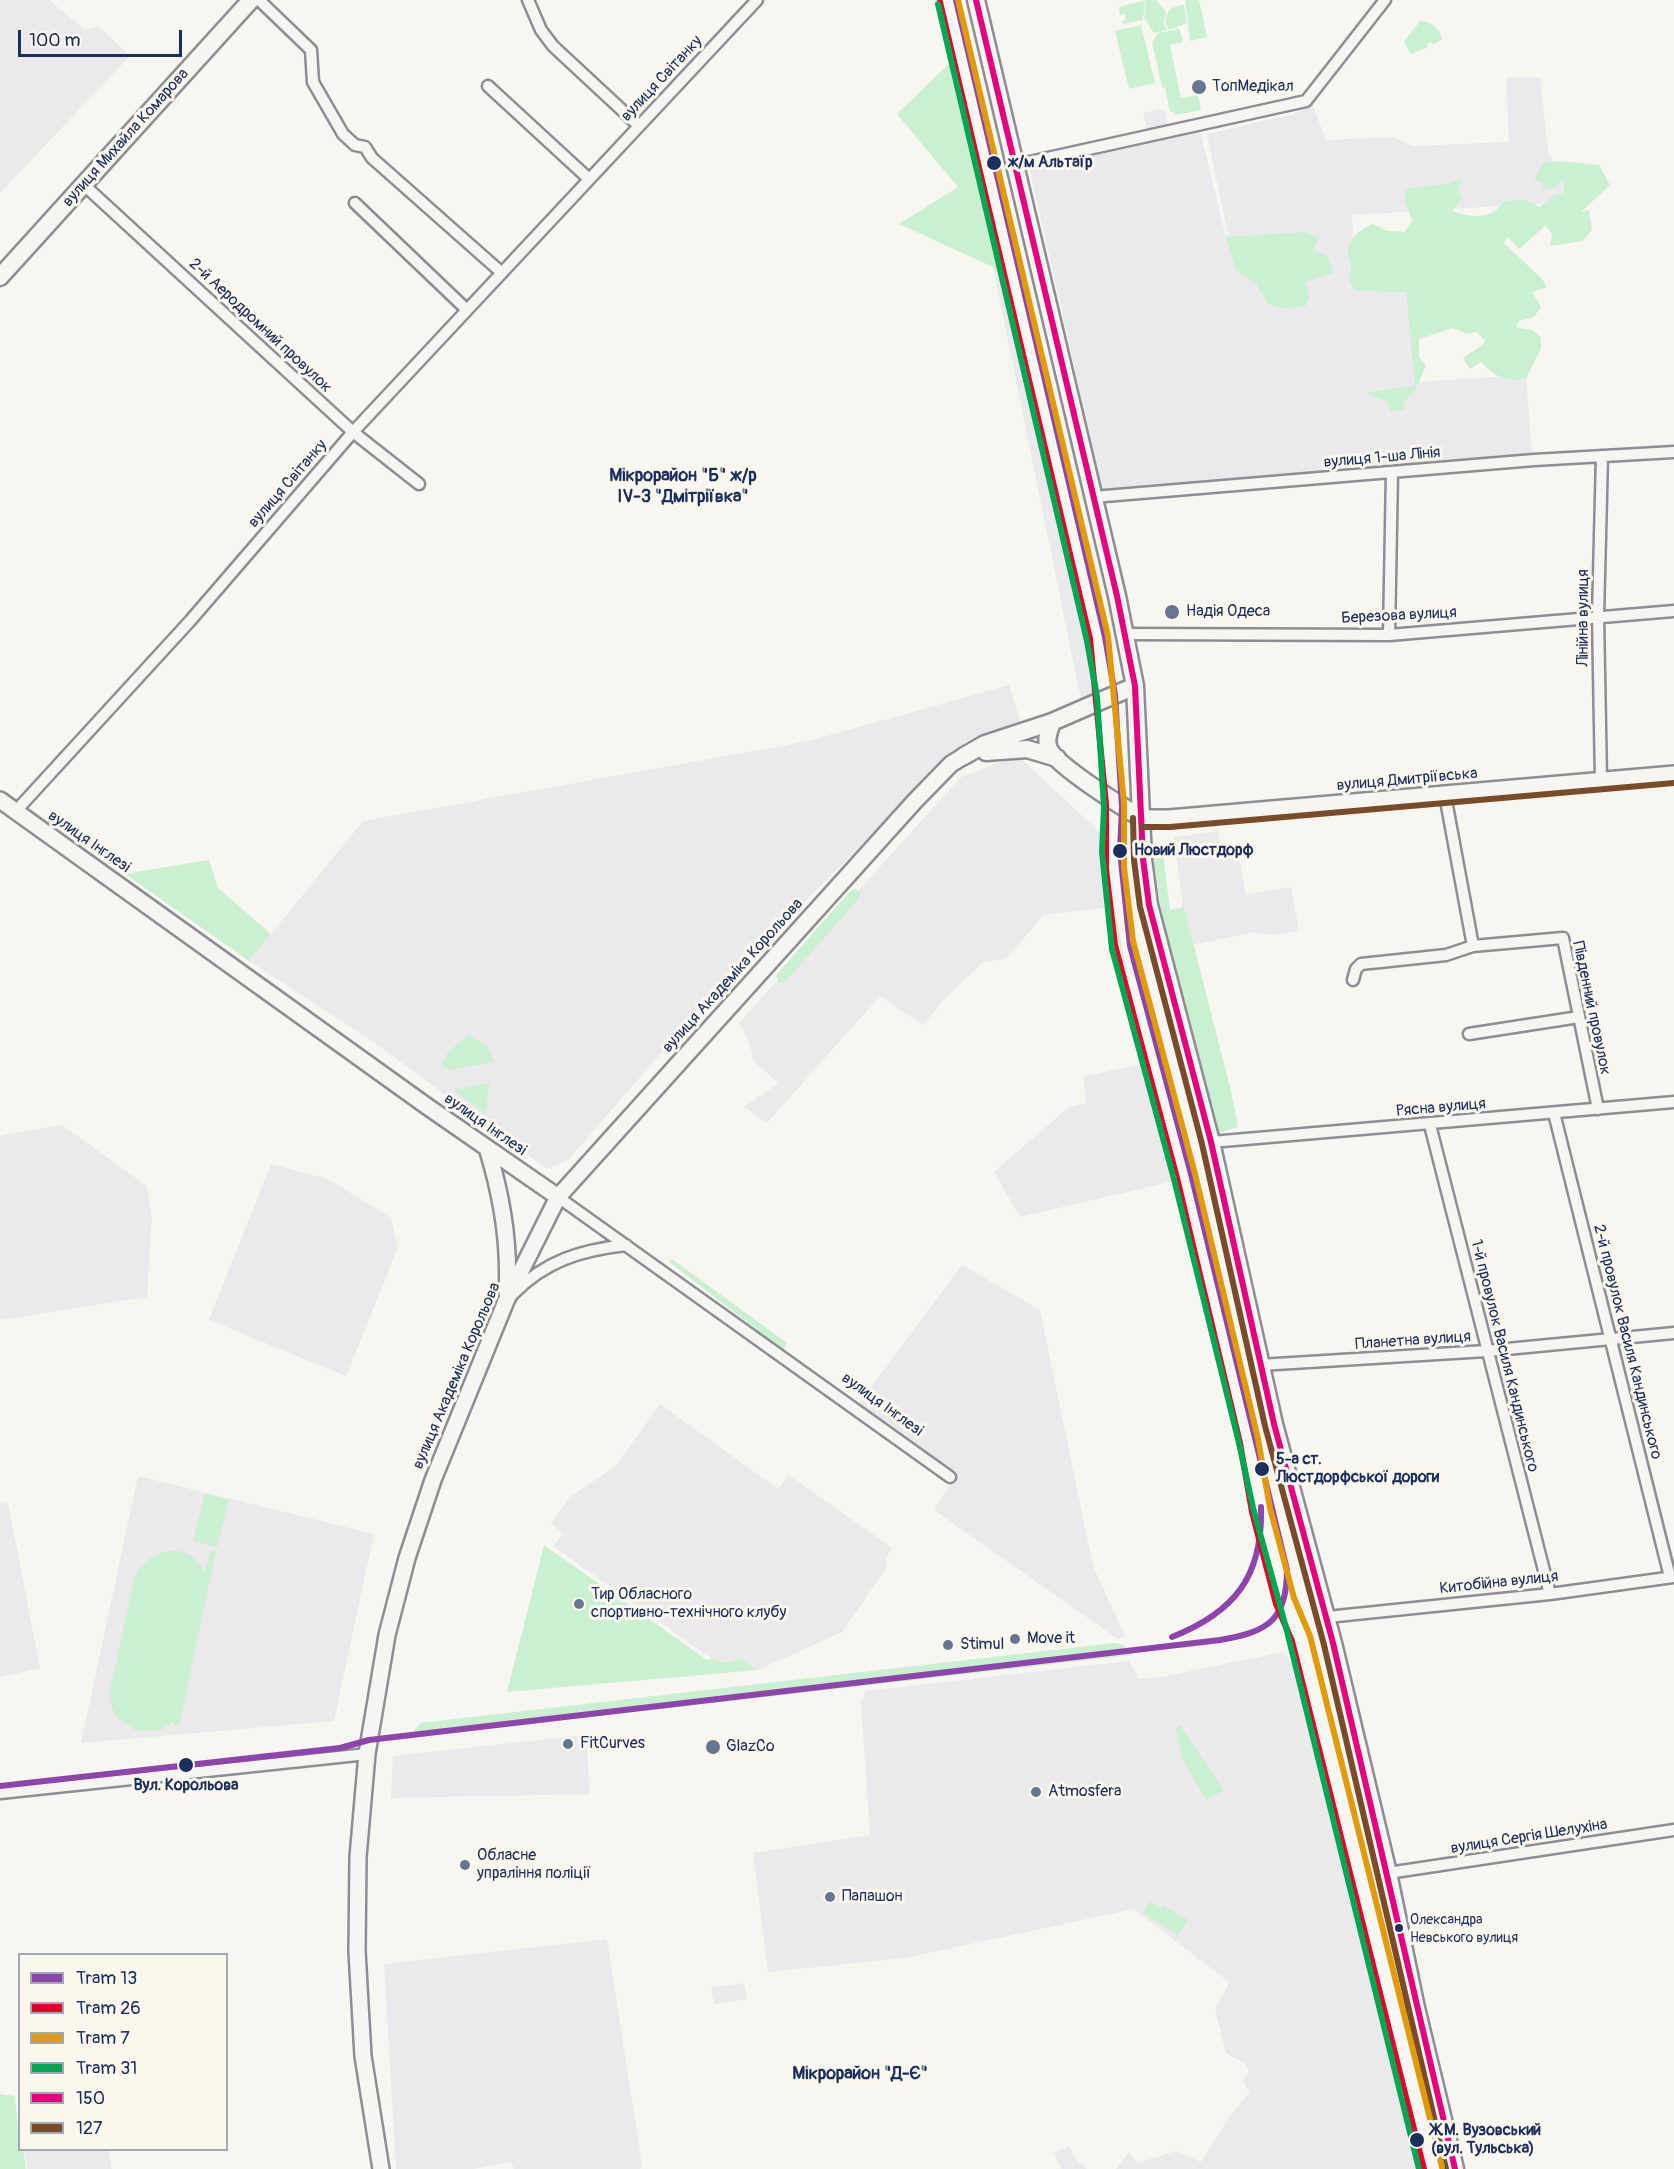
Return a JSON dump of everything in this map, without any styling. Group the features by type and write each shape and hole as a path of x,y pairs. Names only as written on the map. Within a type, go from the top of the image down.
{"main road":[{"name":"вулиця Михайла Комарова","path":"0,277 251,0"},
{"path":"976,0 1125,634 1135,686 1143,859 1149,905 1211,1142 1260,1365 1327,1617 1388,1873 1400,1940 1455,2169"},
{"path":"964,756 985,744 1052,722 1135,686"},
{"path":"1052,722 1047,737 1049,748 1057,758 1115,804 1142,818"},
{"path":"964,756 1027,749 1057,758"},
{"name":"вулиця Академіка Корольова","path":"381,2169 363,2056 357,1951 358,1857 367,1754 387,1635 407,1558 433,1480 507,1301 558,1197 915,801 951,764 964,756"},
{"name":"вулиця Дмитріївська","path":"1142,818 1445,795 1674,774"},
{"name":"вулиця Інглезі","path":"0,800 487,1149 558,1197"},
{"path":"487,1149 505,1218 508,1248 507,1301"}],"street":[{"path":"259,0 311,50 313,82 343,134 355,145 367,149 372,158 502,273"},
{"path":"528,0 541,30 553,46 638,126"},
{"name":"вулиця Світанку","path":"15,812 190,621 353,432 758,0"},
{"path":"1016,165 1306,101 1385,0"},
{"path":"488,86 589,179"},
{"name":"2-й Аеродромний провулок","path":"84,185 353,432 419,484"},
{"path":"355,203 467,310"},
{"name":"вулиця 1-ша Лінія","path":"1093,497 1224,484 1674,452"},
{"name":"Лінійна вулиця","path":"1601,781 1598,616 1602,456"},
{"path":"1389,635 1392,473"},
{"name":"Березова вулиця","path":"1125,634 1389,635 1674,611"},
{"path":"1353,980 1356,969 1361,964 1446,955 1473,946 1445,795"},
{"name":"Південний провулок","path":"1473,946 1563,938 1598,1109"},
{"path":"1469,1034 1579,1017"},
{"name":"Рясна вулиця","path":"1211,1142 1229,1138 1431,1125 1674,1102"},
{"name":"2-й провулок Василя Кандинського","path":"1554,1113 1672,1577"},
{"name":"1-й провулок Василя Кандинського","path":"1431,1125 1486,1351 1550,1594"},
{"name":"вулиця Інглезі","path":"558,1197 950,1478"},
{"path":"507,1301 525,1282 545,1267 563,1258 594,1248 626,1245"},
{"name":"Планетна вулиця","path":"1260,1365 1486,1351 1674,1333"},
{"name":"Китобійна вулиця","path":"1327,1617 1550,1594 1672,1577"},
{"path":"0,1793 367,1754"},
{"name":"вулиця Сергія Шелухіна","path":"1388,1873 1674,1830"}],"shaded area":[{"path":"0,0 49,0 85,30 98,26 130,56 0,193"},
{"path":"1540,77 1548,151 1563,181 1566,202 1352,215 1356,282 1409,278 1417,382 1526,375 1532,457 1103,492 1029,167 1199,126 1225,234 1228,234 1207,134 1294,114 1312,103 1326,140 1394,137 1412,146 1509,142 1506,78"},
{"path":"1160,109 1165,111 1169,131 1148,135 1143,113"},
{"path":"993,267 1009,282 1083,597 1100,690 1081,700"},
{"path":"1009,685 1021,723 966,741 714,992 569,1159 547,1169 372,1041 249,961 363,821 809,741"},
{"path":"1018,756 1105,837 1105,908 1044,915 1006,959 983,962 943,1001 923,1025 880,996 767,1123 744,1107 779,1083 754,1062 748,1039 739,1023 961,777"},
{"path":"1218,831 1223,853 1238,851 1246,895 1291,887 1299,931 1275,935 1254,932 1193,945 1183,907 1174,837"},
{"path":"1146,1063 1174,1181 1020,1217 994,1172 1069,1107 1086,1103 1083,1077"},
{"path":"62,1125 147,1186 152,1217 147,1297 0,1320 0,1136"},
{"path":"271,1164 328,1179 391,1218 398,1247 346,1376 209,1320"},
{"path":"962,1265 1040,1310 1093,1566 1125,1636 1118,1639 934,1510 954,1478 857,1406"},
{"path":"660,1404 778,1489 789,1475 892,1548 886,1557 887,1567 842,1632 758,1670 740,1658 726,1663 712,1659 553,1546 563,1533 551,1524 570,1497 616,1466"},
{"path":"138,1476 374,1534 334,1721 81,1743"},
{"path":"8,1503 40,1668 0,1677 0,1504"},
{"path":"1283,1652 1298,1670 1297,1695 1307,1693 1347,1878 1421,2169 1116,2169 1129,2152 1138,2163 1176,2151 1201,2162 1230,2116 1250,2092 1243,2082 1249,2071 1245,2064 1226,2053 1215,2009 1228,1986 1228,1981 1133,1909 905,1958 768,1972 753,1853 870,1835 861,1703 866,1691 1129,1661 1139,1679 1162,1677"},
{"path":"586,1735 590,1794 391,1798 393,1756"},
{"path":"607,1939 642,2165 640,2169 514,2169 511,2162 473,2169 396,2169 384,1964"},
{"path":"744,1983 747,1999 714,2004 711,1988"},
{"path":"1070,2146 1075,2159 1087,2169 1061,2169 1054,2153"},
{"path":"24,2151 109,2151 112,2169 27,2169"}],"green space":[{"path":"1145,0 1143,20 1123,24 1122,21 1126,20 1125,14 1120,15 1119,7"},
{"path":"1146,0 1156,0 1166,12 1164,24 1167,30 1154,33 1144,18"},
{"path":"1185,0 1199,0 1207,37 1190,41"},
{"path":"1184,5 1187,23 1169,30 1166,22 1167,14 1170,9"},
{"path":"1420,21 1434,26 1440,32 1442,39 1433,45 1431,42 1427,44 1428,47 1411,54 1404,42"},
{"path":"1141,25 1155,83 1129,89 1115,31"},
{"path":"1180,29 1183,42 1170,45 1181,98 1198,95 1201,110 1175,115 1174,112 1170,112 1165,88 1162,87 1152,42 1158,33"},
{"path":"955,58 1009,282 993,267 899,224 958,187 897,114"},
{"path":"1558,161 1599,165 1610,185 1581,212 1589,210 1592,230 1582,241 1550,246 1552,235 1546,225 1519,249 1508,237 1504,243 1542,279 1547,287 1532,292 1541,307 1534,317 1519,321 1516,327 1532,330 1541,337 1541,349 1526,379 1513,380 1501,377 1481,362 1470,369 1463,359 1485,341 1477,332 1466,334 1453,328 1419,339 1419,357 1426,366 1414,392 1403,402 1406,409 1391,412 1386,401 1365,393 1415,385 1406,292 1358,291 1354,288 1350,282 1351,265 1348,250 1355,236 1373,224 1387,231 1405,232 1412,220 1405,202 1405,189 1450,183 1462,178 1458,191 1463,197 1452,211 1474,216 1487,215 1503,202 1517,200 1526,200 1539,207 1556,194 1564,193 1563,181 1551,190 1543,188 1543,183 1534,179 1543,163"},
{"path":"1305,232 1319,237 1314,251 1328,256 1333,273 1305,282 1309,296 1305,307 1278,308 1268,303 1256,284 1236,271 1226,237"},
{"path":"1163,853 1170,910 1184,907 1238,1127 1214,1134 1161,909 1153,854"},
{"path":"209,860 218,888 271,934 249,961 125,874"},
{"path":"856,889 861,893 857,901 785,982 779,983 776,975 851,890"},
{"path":"1113,900 1125,963 1118,964 1108,901"},
{"path":"469,1035 488,1047 494,1062 449,1070 441,1065 448,1052"},
{"path":"489,1083 486,1114 454,1090"},
{"path":"672,1259 787,1343 783,1350 669,1262"},
{"path":"205,1494 229,1500 217,1547 193,1541"},
{"name":"Тир Обласного спортивно-технічного клубу","path":"544,1545 707,1660 726,1663 740,1658 758,1670 507,1692"},
{"path":"170,1550 189,1555 205,1572 210,1550 216,1551 179,1727 173,1725 173,1722 160,1730 137,1731 117,1718 109,1696 135,1574 151,1557"},
{"path":"1114,1643 1124,1645 1132,1655 409,1738 420,1723"},
{"path":"1180,1725 1224,1790 1206,1800 1182,1758 1176,1728"},
{"path":"1150,1901 1161,1908 1163,1905 1188,1920 1178,1935 1143,1913"},
{"path":"0,2094 15,2096 18,2151 23,2151 26,2169 0,2169"}],"tram line":[{"name":"13","path":"0,1786 340,1748 369,1740 1220,1640 1262,1628 1278,1612 1283,1601 1287,1570 1191,1174 1130,946 1120,851 1122,807 1115,695 1105,637 956,0"},
{"name":"7","path":"958,0 1108,636 1124,803 1124,867 1133,941 1195,1174 1258,1439 1270,1508 1294,1598 1310,1636 1442,2167"},
{"name":"26","path":"940,2 1090,639 1106,804 1106,869 1115,945 1177,1178 1240,1443 1252,1512 1276,1604 1292,1641 1424,2169"},
{"name":"31","path":"938,4 1087,641 1097,697 1104,807 1102,852 1112,949 1174,1179 1253,1508 1287,1631 1419,2169"},
{"name":"13","path":"1172,1637 1213,1616 1241,1588 1257,1553 1261,1507"}],"transit line":[{"name":"150","path":"976,0 1117,596 1135,686 1143,859 1149,905 1211,1142 1274,1424 1333,1643 1455,2169"},
{"name":"127","path":"1142,827 1170,827 1674,783"},
{"name":"127","path":"1133,818 1134,860 1140,907 1202,1144 1265,1426 1324,1645 1446,2169"}],"place":[{"name":"ТопМедікал","path":"1199,87"},
{"name":"ж/м Альтаїр","path":"994,163"},
{"name":"Надія Одеса","path":"1172,612"},
{"name":"Новий Люстдорф","path":"1120,851"},
{"name":"5-а ст. Люстдорфської дороги","path":"1262,1469"},
{"name":"Тир Обласного спортивно-технічного клубу","path":"579,1604"},
{"name":"Move it","path":"1015,1639"},
{"name":"Stimul","path":"948,1645"},
{"name":"FitCurves","path":"568,1744"},
{"name":"GlazCo","path":"713,1747"},
{"name":"Вул. Корольова","path":"186,1765"},
{"name":"Atmosfera","path":"1036,1792"},
{"name":"Обласне упраління поліції","path":"465,1865"},
{"name":"Папашон","path":"830,1897"},
{"name":"Олександра Невського вулиця","path":"1399,1928"},
{"name":"Ж.М. Вузовський (вул. Тульська)","path":"1417,2140"}],"district":[{"name":"Мікрорайон \"Б\" ж/р IV-3 \"Дмітріївка\"","path":"683,486"},
{"name":"Мікрорайон \"Д-Є\"","path":"860,2074"}]}
